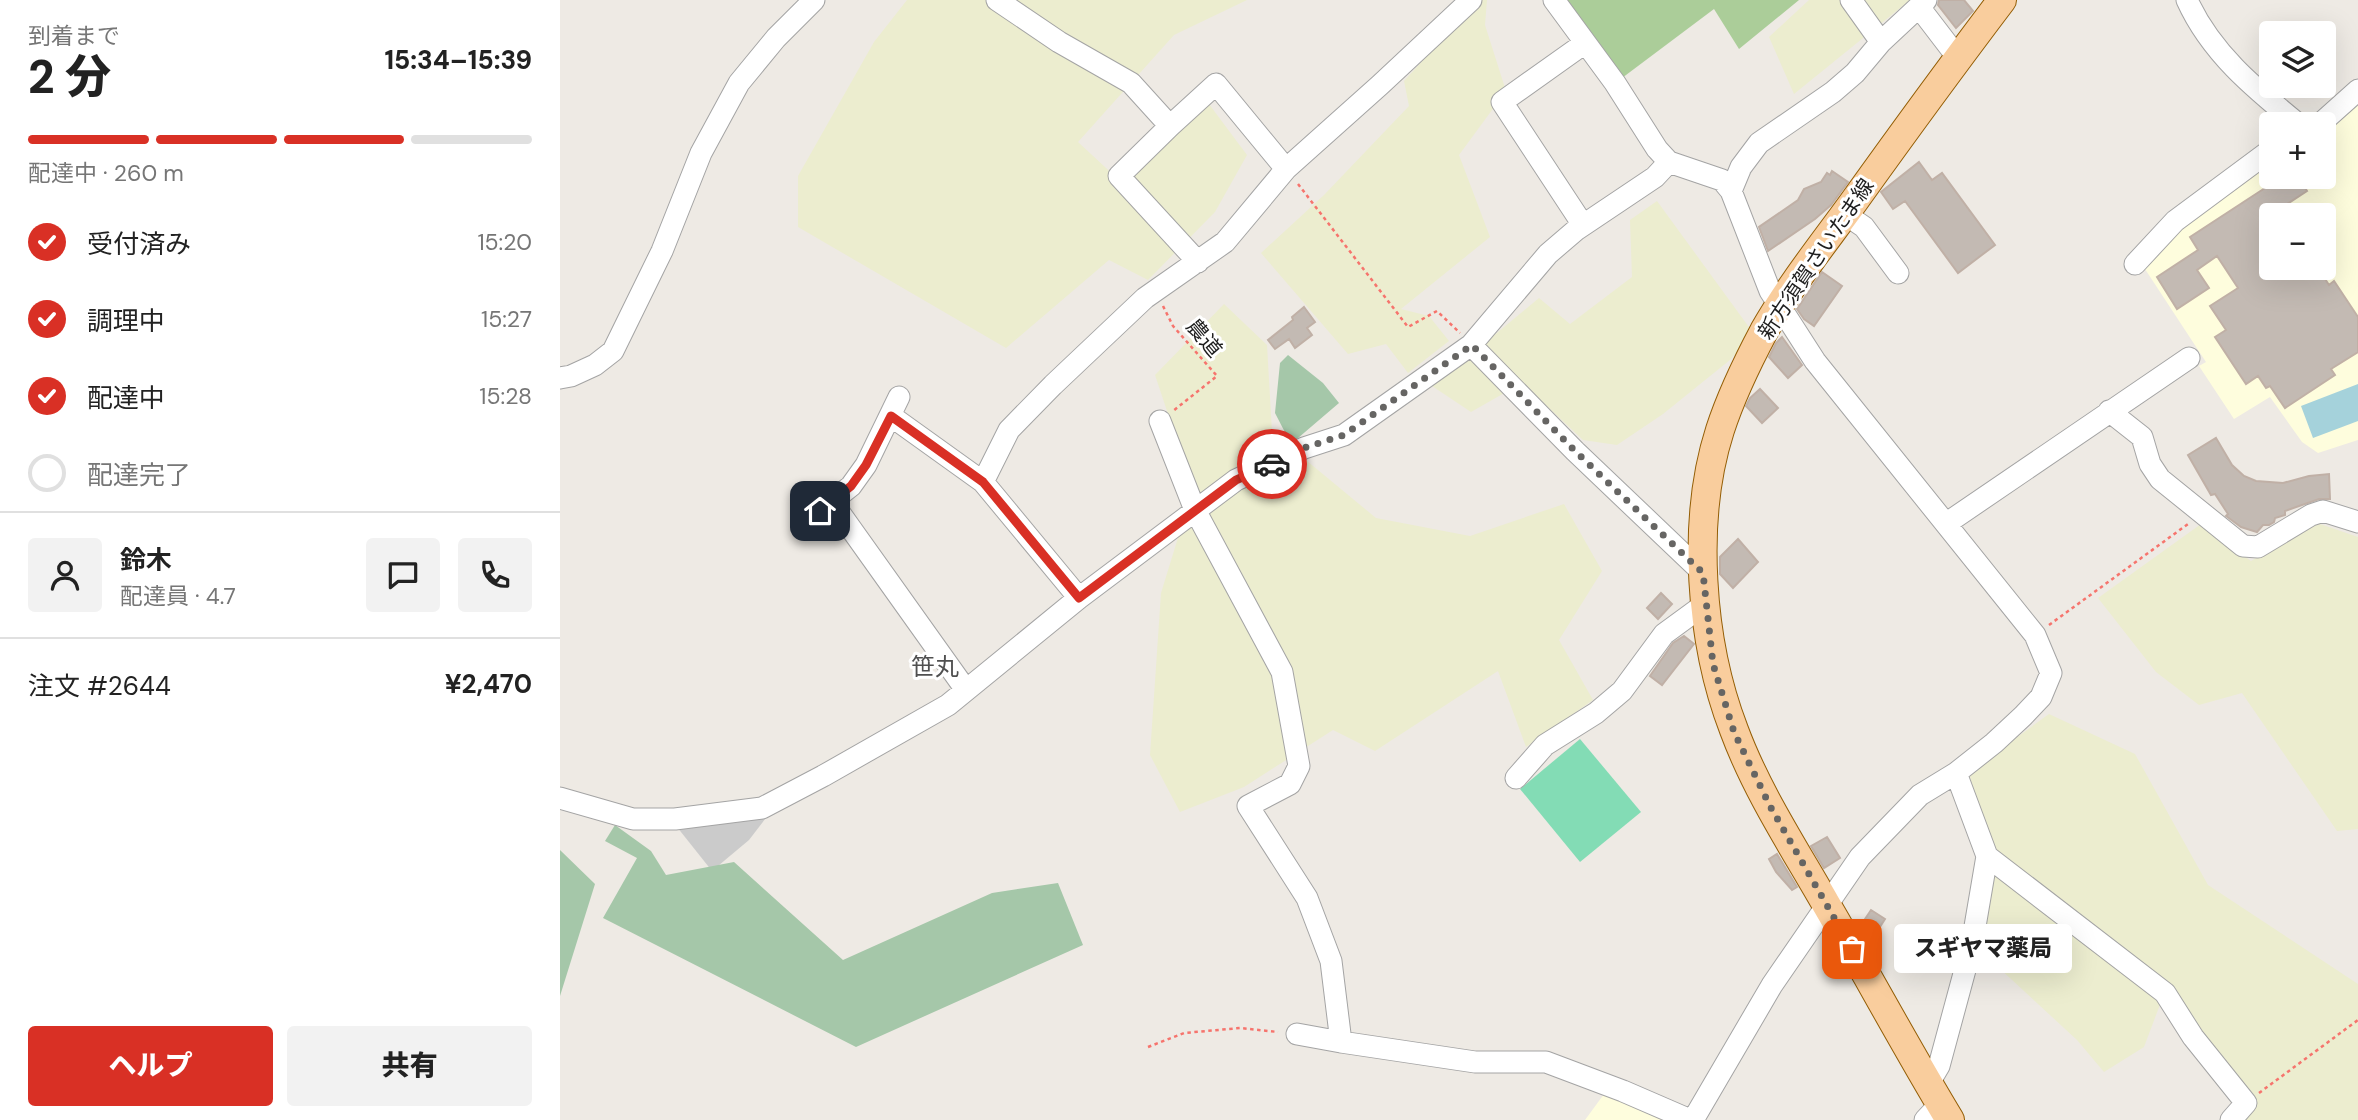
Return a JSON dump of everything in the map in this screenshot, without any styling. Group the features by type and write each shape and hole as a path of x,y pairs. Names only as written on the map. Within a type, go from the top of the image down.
{"main road":[{"name":"新方須賀さいたま線","path":"1936,1107 1770,806 1734,732 1713,664 1705,604 1703,573 1706,500 1720,431 1749,361 1779,305 2002,0"}],"street":[{"path":"560,378 595,365 612,351 662,251 701,153 739,83 776,38 814,0"},
{"path":"997,0 1059,42 1131,83 1170,126"},
{"path":"983,482 1009,430 1053,384 1144,298 1225,242 1286,169 1471,0"},
{"path":"1297,1034 1475,1062 1546,1062 1692,1120 1772,985 1860,857 1920,795 1956,773 1994,744 2041,697 2051,673 2035,635 1815,361 1770,291 1731,191 1723,180 1670,162 1657,149 1615,83 1555,0"},
{"path":"1851,0 1881,42"},
{"path":"2187,0 2217,49 2244,80 2283,112"},
{"path":"1731,191 1741,167 1759,143 1833,92 1855,73 1881,42 1923,4 1958,58"},
{"path":"1583,225 1502,102 1585,43"},
{"path":"1198,262 1119,176 1216,84 1286,169"},
{"path":"2333,112 2358,90"},
{"path":"2135,264 2175,221 2259,159"},
{"path":"560,798 633,819 675,819 762,808 880,744 948,705 1079,598 1236,480 1304,448 1344,435 1472,345 1548,254 1583,225 1655,177 1670,162"},
{"path":"1845,214 1864,228 1898,273"},
{"path":"1472,345 1575,451 1703,573"},
{"path":"1947,523 2189,358"},
{"path":"809,519 851,486 866,465 895,406 983,482 1079,598"},
{"path":"2109,411 2142,437 2150,464 2160,479 2243,546 2258,547 2311,514 2323,511 2358,523"},
{"path":"1160,421 1195,510 1282,672 1299,766 1290,785 1248,806 1307,898 1331,961 1342,1042"},
{"path":"832,502 966,690"},
{"path":"1516,778 1545,745 1596,713 1622,691 1664,634 1705,604"},
{"path":"1936,1107 1939,1066 1972,944 1987,856 1956,773"},
{"path":"1987,856 2165,993 2193,1037 2246,1104 2231,1120"}],"path":[{"path":"1286,169 1408,327 1437,311 1472,345"},
{"name":"農道","path":"1155,291 1173,326 1217,376 1160,421"},
{"path":"2035,635 2202,514"},
{"path":"2246,1104 2358,1020"},
{"path":"1148,1047 1184,1033 1226,1029 1297,1034"}],"shaded area":[{"path":"907,0 1247,0 1174,35 1078,142 1119,180 1203,96 1247,155 1215,212 1148,280 1109,260 1006,348 798,227 798,176 874,42"},
{"path":"1478,0 1487,0 1485,25 1506,91 1459,155 1490,237 1401,309 1429,316 1449,341 1408,373 1386,344 1348,354 1261,253 1324,195 1409,106 1404,81"},
{"path":"1809,0 1910,0 1794,94 1769,37"},
{"path":"2358,82 2358,440 2318,453 2302,442 2270,397 2234,419 2199,366 2206,362 2143,266 2178,223 2259,159 2259,189 2336,189 2336,112 2319,112"},
{"path":"1657,201 1754,334 1730,360 1663,414 1617,445 1583,440 1522,383 1471,412 1429,384 1462,362 1539,298 1570,324 1632,277 1630,220"},
{"path":"1224,304 1267,345 1272,432 1376,518 1470,536 1564,504 1602,571 1559,640 1593,700 1526,747 1498,671 1375,751 1333,730 1244,787 1180,812 1150,755 1161,593 1193,489 1155,375"},
{"path":"1288,355 1323,383 1339,403 1291,444 1275,413 1280,363"},
{"path":"2317,523 2358,537 2358,829 2337,831 2242,693 2199,705 2156,672 2098,598 2201,524 2251,561"},
{"path":"2049,714 2135,754 2208,885 2358,984 2358,1120 2232,1120 2249,1103 2164,994 2144,1047 2104,1072 2077,1040 1972,943 1987,847 1969,772"},
{"path":"769,814 749,840 712,871 677,827"},
{"path":"615,825 651,851 666,875 734,862 843,960 992,893 1058,883 1083,945 856,1047 603,918 637,858 605,841"},
{"path":"560,850 595,884 560,996"},
{"path":"1607,1090 1675,1120 1585,1120"}],"green space":[{"path":"1566,0 1799,0 1739,49 1714,9 1622,78"},
{"path":"1580,739 1641,812 1580,862 1520,789"}],"water":[{"path":"2358,384 2358,421 2313,438 2301,406"}],"building":[{"path":"1939,0 1964,0 1973,11 1956,28 1938,5"},
{"path":"1919,162 1932,180 1942,173 1995,245 1958,273 1905,201 1893,209 1881,192"},
{"path":"1832,171 1848,182 1831,205 1768,251 1759,227 1798,200 1804,189 1821,182 1827,173 1830,175"},
{"path":"2264,189 2306,189 2307,191 2289,203 2259,203 2259,280 2326,280 2329,285 2334,281 2358,317 2358,352 2331,369 2335,375 2285,408 2270,386 2266,388 2258,376 2246,384 2215,337 2226,330 2210,306 2238,288 2217,256 2197,270 2209,288 2177,309 2157,277 2198,250 2190,237"},
{"path":"1822,272 1842,286 1814,326 1804,319 1797,309"},
{"path":"1304,307 1315,322 1307,328 1312,335 1295,348 1289,339 1275,349 1268,340 1293,320 1292,317"},
{"path":"1782,337 1802,365 1788,378 1769,357"},
{"path":"1760,389 1778,408 1762,423 1746,406"},
{"path":"2216,438 2232,465 2244,476 2256,481 2283,483 2329,474 2330,499 2319,499 2285,511 2285,515 2275,518 2269,525 2263,525 2257,532 2241,527 2226,516 2228,514 2215,494 2211,495 2188,455"},
{"path":"1738,539 1758,562 1733,588 1720,574 1720,557"},
{"path":"1661,593 1672,604 1658,619 1647,608"},
{"path":"1684,636 1694,644 1662,685 1650,676 1673,643"},
{"path":"1827,837 1840,858 1824,868 1811,846"},
{"path":"1777,854 1797,887 1792,890 1776,872 1769,859"},
{"path":"1871,910 1885,919 1878,930 1873,927 1864,937 1859,928"}],"way so far":[{"path":"1272,464 1304,448 1344,435 1472,345 1575,451 1703,573 1713,664 1734,732 1770,806 1852,949"}],"place":[{"name":"スギヤマ薬局","path":"1852,949"}],"district":[{"name":"笹丸","path":"935,666"}],"route":[{"path":"820,511 851,486 866,465 891,416 983,482 1079,598 1236,480 1272,464"}]}
